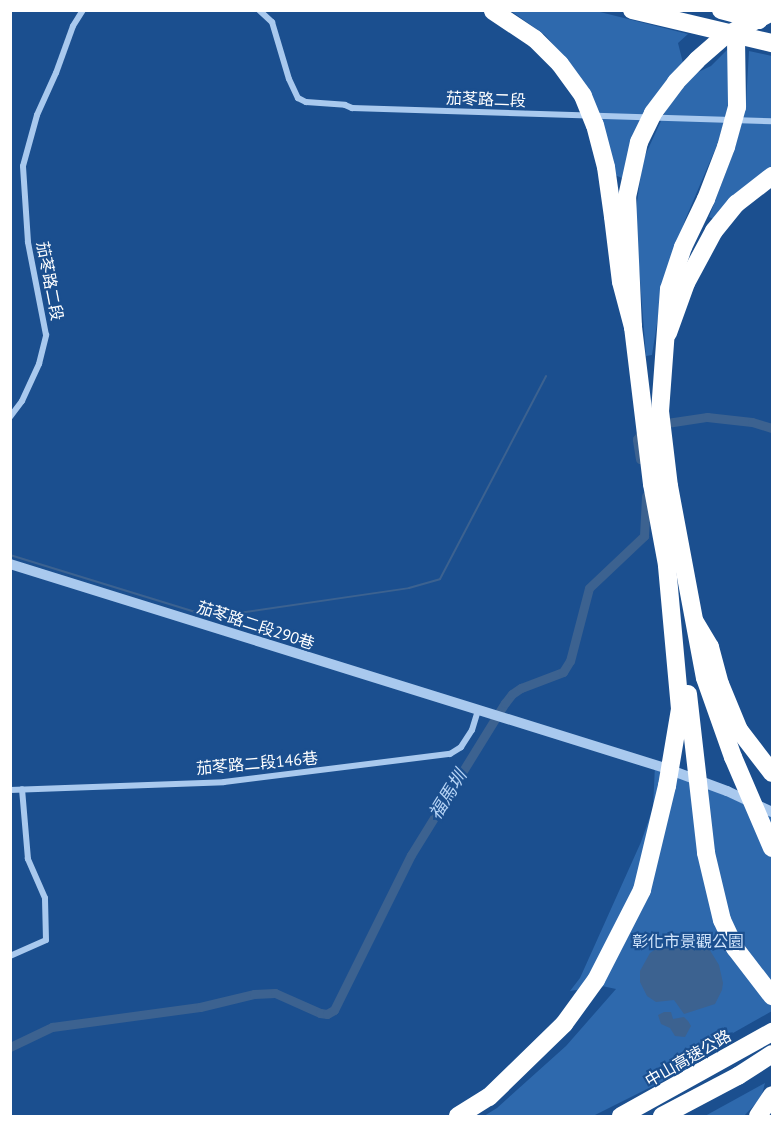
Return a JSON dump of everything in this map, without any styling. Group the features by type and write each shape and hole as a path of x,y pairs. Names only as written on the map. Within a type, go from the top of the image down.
{"highway":[{"path":"491,10 535,39 560,64 583,96 595,125 606,167 621,282 633,327"},
{"path":"632,10 772,43"},
{"path":"721,10 772,23"},
{"path":"733,10 739,72 737,107 726,147 706,199 683,247 669,289 660,411 669,486 693,617 714,707 772,848"},
{"path":"772,11 723,37 676,82 653,113 639,142 627,197 633,327 649,464 687,679 706,853 722,920 735,948 772,996"},
{"path":"664,343 686,283 714,231 736,204 772,176"},
{"path":"458,1116 497,1090 564,1024 596,980 642,890 667,786 680,709 667,565"},
{"path":"693,617 710,647 720,684 739,730 772,773"},
{"name":"中山高速公路","path":"621,1116 772,1032"},
{"path":"662,1116 738,1076 772,1054"},
{"path":"758,1116 772,1095"}],"street":[{"name":"茄苳路二段","path":"10,417 22,401 39,363 46,335 28,242 23,166 37,115 56,73 73,26 83,10"},
{"name":"茄苳路二段","path":"259,10 272,21 289,79 298,98 306,102 352,108 772,121"},
{"name":"茄苳路二段290巷","path":"10,564 665,768 727,791 772,812"},
{"name":"茄苳路二段146巷","path":"10,790 224,782 450,754 461,747 472,730 478,710"},
{"path":"10,956 46,940 45,898 28,859 22,789"}],"green space":[{"path":"511,11 596,11 688,34 678,43 683,63 624,179 615,175 575,70 545,35"},
{"path":"729,50 731,99 717,145 685,220 662,292 652,355 646,356 635,216 643,160 666,110 694,74 711,66"},
{"path":"749,51 772,56 772,169 714,219 709,217 735,148 746,103"},
{"name":"彰化市景觀公園","path":"655,765 772,816 772,1011 680,1063 687,1069 593,1116 484,1116 497,1108 566,1046 616,989 602,986 570,991 580,978 641,842 653,808"},
{"path":"765,1083 761,1098 744,1116 705,1116"}],"shaded area":[{"path":"686,936 694,942 703,939 719,965 723,983 715,1004 684,1014 674,1000 656,1002 647,996 640,982 640,971 650,953 660,946"},
{"path":"671,1012 673,1019 684,1017 688,1021 691,1026 685,1037 675,1036 670,1028 661,1024 658,1015"}],"waterway":[{"path":"10,555 211,617 409,588 440,579 546,376"},
{"name":"福馬圳","path":"660,424 707,417 752,422 772,428"},
{"name":"福馬圳","path":"640,459 637,439 644,430"},
{"name":"福馬圳","path":"10,1047 52,1027 200,1007 254,994 275,993 320,1013 327,1014 334,1010 411,855 505,703 521,688 563,672 570,661 589,588 644,536 646,496"}]}
